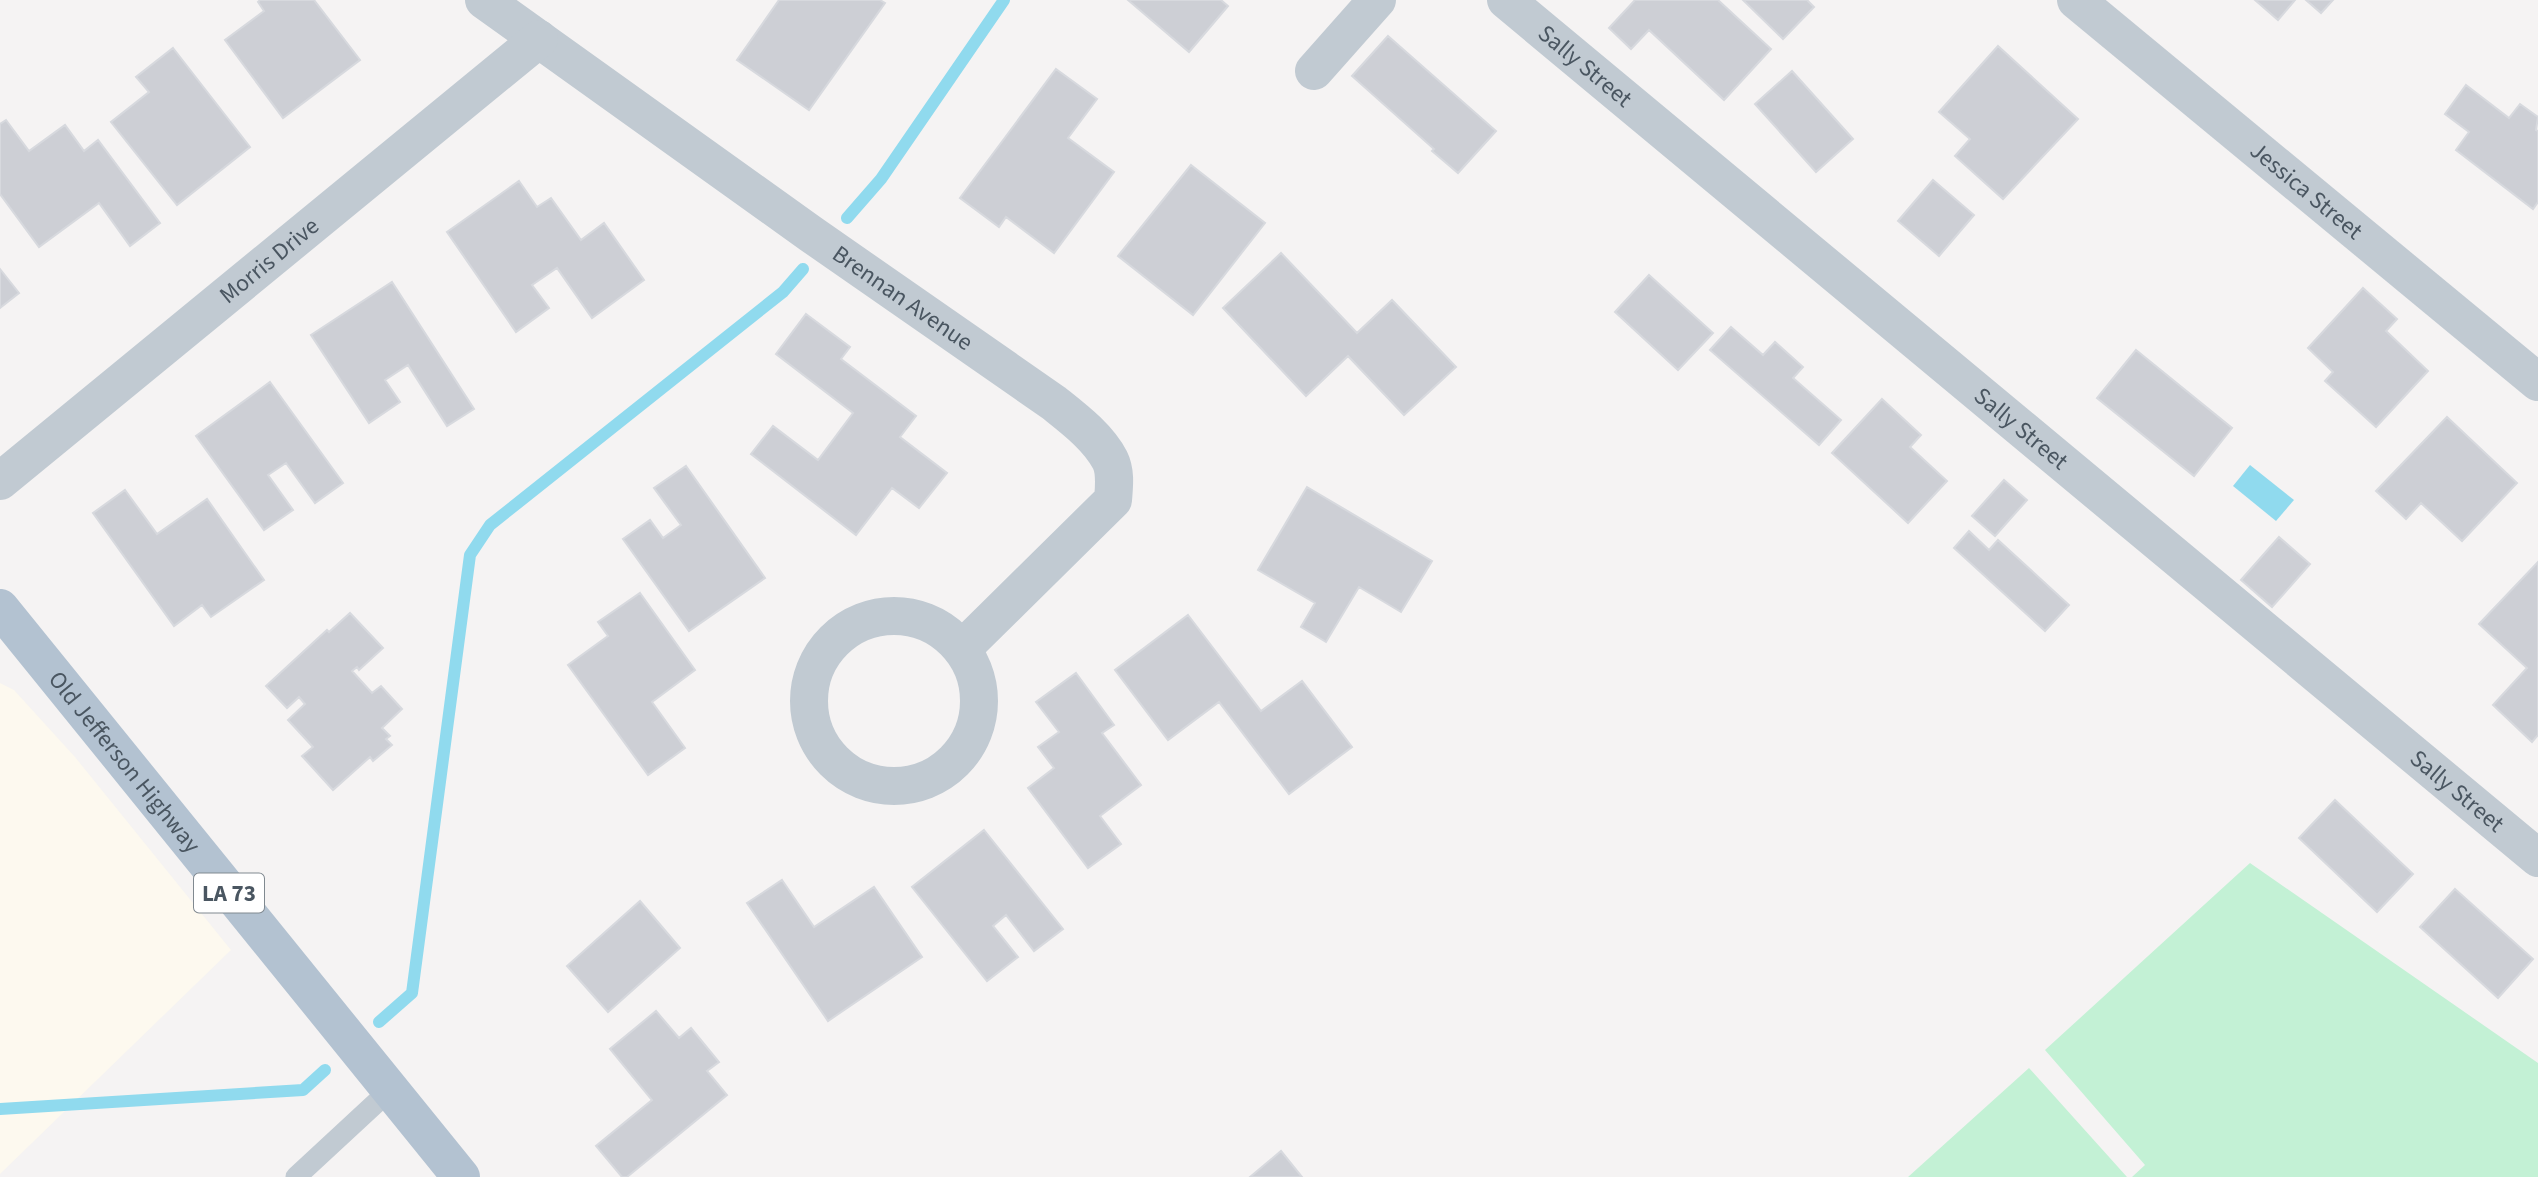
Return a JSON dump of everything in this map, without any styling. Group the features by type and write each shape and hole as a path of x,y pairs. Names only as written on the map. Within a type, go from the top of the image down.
{"main road":[{"name":"Old Jefferson Highway","path":"0,608 267,941 461,1177"}],"street":[{"name":"Brennan Avenue","path":"484,0 799,226 1054,403 1081,425 1110,461 1115,481 1113,500 962,649"},
{"path":"1314,71 1377,0"},
{"name":"Sally Street","path":"1506,0 2538,858"},
{"name":"Jessica Street","path":"2076,0 2538,382"},
{"name":"Morris Drive","path":"0,481 539,39"},
{"path":"887,616 907,617 927,621 962,649 974,669 980,694 978,718 970,741 956,761 935,776 913,785 888,786 864,781 842,769 825,752 809,715 812,676 821,657 849,628 887,616"}],"lane":[{"path":"296,1177 391,1089"}],"shaded area":[{"path":"0,683 14,690 75,757 231,950 0,1174"}],"green space":[{"path":"2250,863 2538,1063 2538,1177 2132,1177 2145,1165 2045,1050"},
{"path":"2029,1068 2127,1177 1908,1177"}],"water":[{"path":"2250,465 2294,500 2276,521 2233,486"}],"building":[{"path":"314,0 360,60 283,118 225,40 264,11 258,2"},
{"path":"779,0 880,0 885,3 809,110 737,60"},
{"path":"1128,0 1221,0 1228,6 1189,52"},
{"path":"1635,0 1718,0 1771,49 1724,100 1649,30 1631,49 1609,28"},
{"path":"1743,0 1807,0 1814,7 1783,39"},
{"path":"2255,0 2295,0 2278,20"},
{"path":"2306,0 2333,0 2321,13"},
{"path":"1388,36 1496,131 1458,173 1352,76"},
{"path":"1998,46 2078,119 2003,199 1955,156 1970,139 1939,112"},
{"path":"173,48 250,147 177,205 111,122 149,92 136,77"},
{"path":"1056,69 1097,99 1068,138 1114,172 1054,253 1006,217 999,227 960,198"},
{"path":"1792,71 1853,139 1816,172 1755,104"},
{"path":"2466,85 2509,118 2520,104 2538,117 2538,202 2533,209 2456,150 2469,132 2445,114"},
{"path":"6,120 29,151 65,125 84,151 98,140 160,223 130,246 99,203 39,247 0,194 0,124"},
{"path":"1191,165 1265,223 1193,315 1118,256"},
{"path":"1933,180 1974,215 1939,256 1898,221"},
{"path":"519,181 537,207 551,198 581,240 604,223 644,280 592,318 557,268 532,285 549,308 516,332 447,232"},
{"path":"1281,253 1357,333 1392,300 1456,367 1404,415 1348,356 1306,396 1223,308"},
{"path":"0,269 19,293 0,308"},
{"path":"1649,275 1713,333 1678,370 1615,312"},
{"path":"392,282 474,409 447,426 408,365 385,380 400,402 369,423 311,335"},
{"path":"2363,288 2397,319 2386,331 2428,371 2376,427 2325,381 2333,372 2308,348"},
{"path":"806,314 850,347 841,359 916,416 900,437 947,473 919,508 892,488 856,535 751,454 773,426 818,460 853,413 776,354"},
{"path":"1731,327 1763,355 1775,342 1803,367 1793,378 1841,420 1819,445 1710,350"},
{"path":"2136,350 2232,428 2194,476 2097,398"},
{"path":"270,382 343,483 315,503 286,463 268,475 293,510 264,530 196,436"},
{"path":"1882,399 1921,435 1910,447 1947,481 1908,523 1832,453"},
{"path":"2447,417 2517,483 2462,541 2421,503 2406,519 2376,491"},
{"path":"686,466 765,578 689,631 623,539 650,520 663,538 681,525 654,488"},
{"path":"2004,480 2027,500 1995,536 1972,516"},
{"path":"1307,487 1432,561 1401,612 1359,587 1326,642 1301,627 1315,603 1258,570"},
{"path":"125,490 157,534 207,499 264,580 211,617 202,605 174,626 93,513"},
{"path":"1969,531 1989,550 1998,540 2069,605 2045,631 1954,548"},
{"path":"2279,537 2310,564 2272,607 2241,580"},
{"path":"2538,562 2538,735 2532,742 2493,705 2527,668 2479,624"},
{"path":"640,593 695,670 652,702 685,748 648,775 568,665 608,636 598,622"},
{"path":"350,613 383,648 359,670 357,667 352,671 372,693 381,686 402,709 382,728 390,736 386,739 392,745 373,761 370,757 333,790 302,756 313,747 288,720 305,704 299,697 287,708 266,686 327,630 329,632"},
{"path":"1188,615 1261,711 1302,681 1352,747 1289,794 1219,702 1168,740 1115,670"},
{"path":"1076,673 1114,725 1102,733 1141,785 1100,816 1121,844 1088,868 1028,788 1054,768 1038,747 1059,732 1036,702"},
{"path":"2335,800 2413,874 2377,912 2299,838"},
{"path":"984,830 1063,929 1034,951 1006,915 993,926 1018,957 987,981 912,887"},
{"path":"782,880 814,927 874,887 922,957 828,1021 747,903"},
{"path":"2455,889 2533,959 2498,998 2420,927"},
{"path":"640,901 680,948 608,1012 567,966"},
{"path":"656,1011 679,1038 691,1028 719,1062 707,1071 727,1095 627,1177 622,1177 596,1146 652,1100 610,1049"},
{"path":"1281,1151 1302,1177 1250,1177"}],"waterway":[{"path":"847,218 881,179 1004,0"},
{"path":"379,1022 412,993 470,555 490,525 783,292 803,269"},
{"path":"0,1109 303,1090 325,1070"}]}
